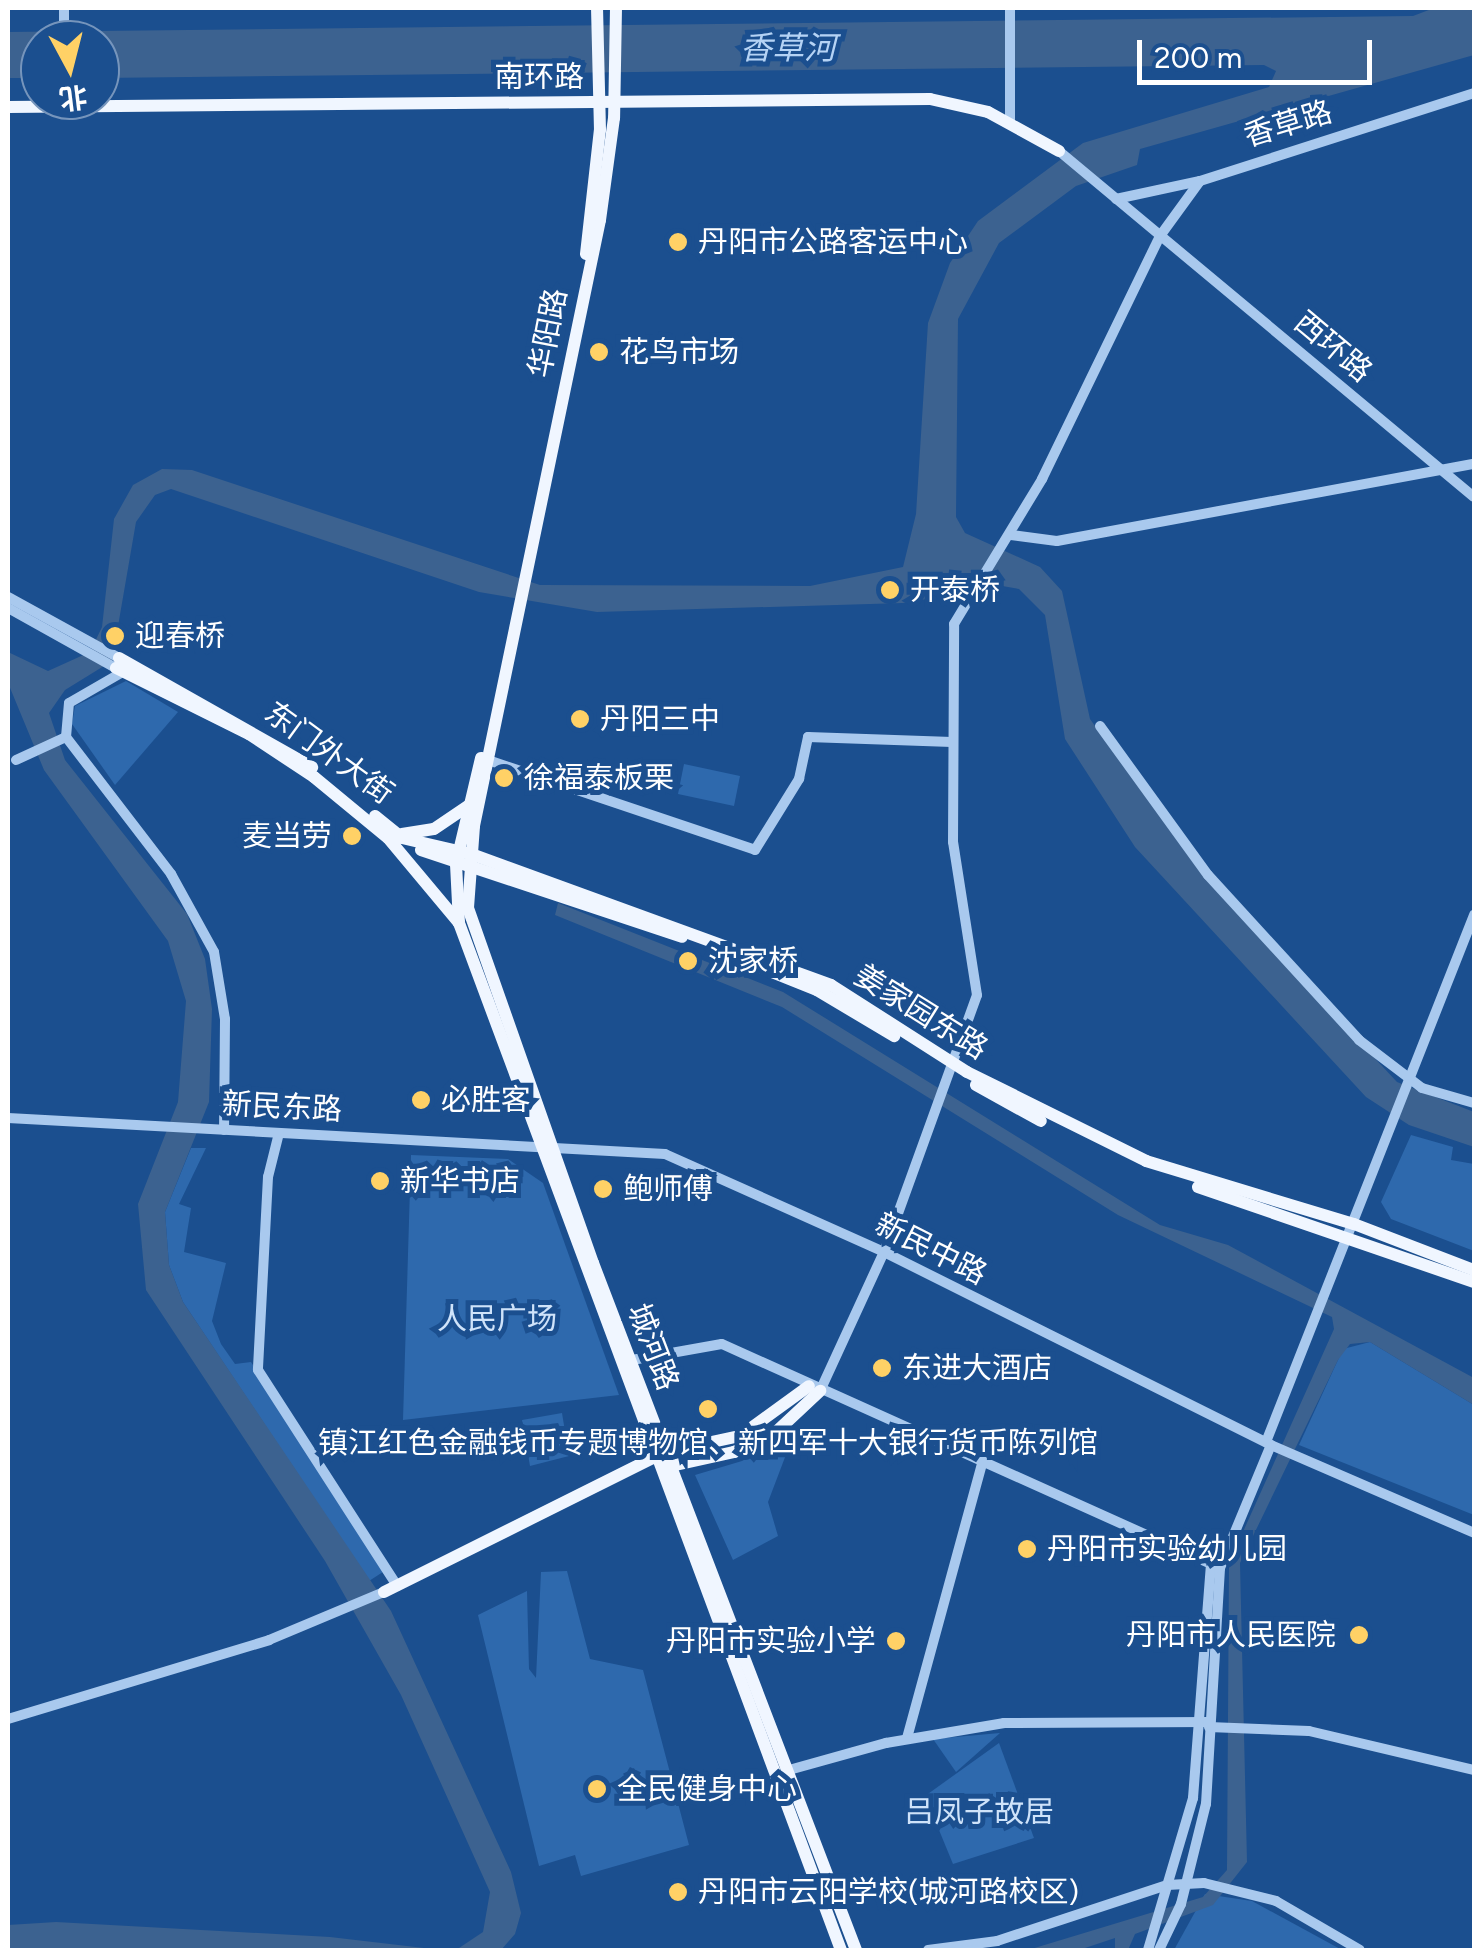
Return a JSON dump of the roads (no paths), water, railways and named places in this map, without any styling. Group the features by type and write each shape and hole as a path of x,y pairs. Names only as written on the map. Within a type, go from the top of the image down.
{"main road":[{"path":"463,860 584,313 616,102 616,9"},
{"name":"华阳路","path":"528,572 581,299 598,102 597,10"},
{"name":"南环路","path":"120,103 930,99 1010,123 1059,152"},
{"name":"东门外大街","path":"123,666 290,748 393,836 463,860"},
{"path":"463,860 470,804 485,759"},
{"path":"393,836 444,825 470,804"},
{"name":"东门外大街","path":"393,836 402,853"},
{"name":"城河路","path":"402,853 459,923 538,1143 856,1950"},
{"name":"姜家园东路","path":"463,860 831,985 951,1073 1123,1161 1351,1230"},
{"name":"城河路","path":"459,923 463,860"},
{"name":"城河路","path":"463,860 475,938 632,1360 841,1950"},
{"path":"1351,1230 1474,1270"},
{"path":"1351,1230 1474,1282"},
{"path":"391,1589 664,1458 734,1452 776,1433 814,1389"}],"street":[{"path":"1010,10 1010,123"},
{"name":"香草路","path":"1116,199 1200,181 1474,93"},
{"path":"1059,152 1160,236"},
{"path":"814,1389 884,1252 977,995 953,842 954,624 1011,535 1160,236 1200,181"},
{"name":"西环路","path":"1160,236 1474,497"},
{"path":"1011,535 1057,541 1474,464"},
{"path":"8,597 123,666 69,704 64,738 171,874 214,952 225,1019 218,1129"},
{"path":"8,608 82,643"},
{"path":"1100,726 1208,875 1360,1040 1408,1083 1474,1104"},
{"path":"485,759 755,850 799,779 808,737 952,742"},
{"path":"16,760 64,738"},
{"path":"1159,1950 1182,1901 1206,1804 1215,1566 1270,1444 1474,915"},
{"name":"新民东路","path":"8,1118 554,1145"},
{"path":"8,1719 349,1608 391,1589 258,1370 268,1177 279,1133"},
{"name":"新民中路","path":"554,1145 665,1154 884,1252 1270,1444 1474,1533"},
{"path":"632,1360 722,1344 814,1389 1215,1566"},
{"path":"907,1738 982,1462"},
{"path":"788,1770 907,1738 1004,1724 1246,1724 1388,1746 1474,1770"},
{"path":"1148,1950 1170,1885 1209,1724"},
{"path":"928,1950 997,1941 1170,1885 1204,1883 1236,1889 1302,1913 1360,1950"}],"water":[{"name":"香草河","path":"1434,8 1474,8 1474,55 1140,149 1137,165 1076,186 999,243 958,319 956,517 965,533 1040,567 1062,591 1090,719 1197,868 1397,1082 1474,1112 1474,1147 1409,1125 1366,1097 1135,847 1065,739 1045,615 1019,589 974,581 950,595 903,603 597,612 479,592 171,489 155,495 136,522 112,661 65,690 49,713 65,760 187,914 205,959 212,1009 209,1102 165,1212 169,1265 183,1302 391,1611 511,1872 521,1913 515,1934 501,1950 456,1950 483,1932 490,1892 401,1695 325,1561 146,1290 138,1204 178,1102 186,1001 168,941 44,770 8,683 8,652 48,671 90,652 102,627 114,519 133,485 162,469 192,470 540,585 810,586 903,567 916,514 928,323 950,263 978,221 1083,143 1269,87 1276,71 1264,65 120,78 120,31 1413,16"},
{"path":"8,32 20,32 20,78 8,78"},
{"path":"558,903 783,992 1160,1225 1228,1245 1474,1378 1474,1405 1370,1342 1350,1344 1338,1360 1240,1563 1247,1862 1213,1905 1135,1934 1128,1950 1115,1950 1115,1938 1079,1950 1028,1950 1203,1897 1227,1870 1229,1563 1334,1329 1332,1317 1118,1215 782,1007 555,915"},
{"path":"56,1922 330,1937 441,1950 8,1950 8,1925"}],"place":[{"name":"丹阳市公路客运中心","path":"678,242"},
{"name":"花鸟市场","path":"599,352"},
{"name":"开泰桥","path":"890,590"},
{"name":"迎春桥","path":"115,636"},
{"name":"丹阳三中","path":"580,719"},
{"name":"徐福泰板栗","path":"504,778"},
{"name":"麦当劳","path":"352,836"},
{"name":"沈家桥","path":"688,961"},
{"name":"必胜客","path":"421,1100"},
{"name":"新华书店","path":"380,1181"},
{"name":"鲍师傅","path":"603,1189"},
{"name":"东进大酒店","path":"882,1368"},
{"name":"镇江红色金融钱币专题博物馆、新四军十大银行货币陈列馆","path":"708,1409"},
{"name":"丹阳市实验幼儿园","path":"1027,1549"},
{"name":"丹阳市人民医院","path":"1359,1635"},
{"name":"丹阳市实验小学","path":"896,1641"},
{"name":"全民健身中心","path":"597,1789"},
{"name":"丹阳市云阳学校(城河路校区)","path":"678,1892"}],"park label":[{"name":"人民广场","path":"497,1319"},
{"name":"吕凤子故居","path":"979,1812"}]}
